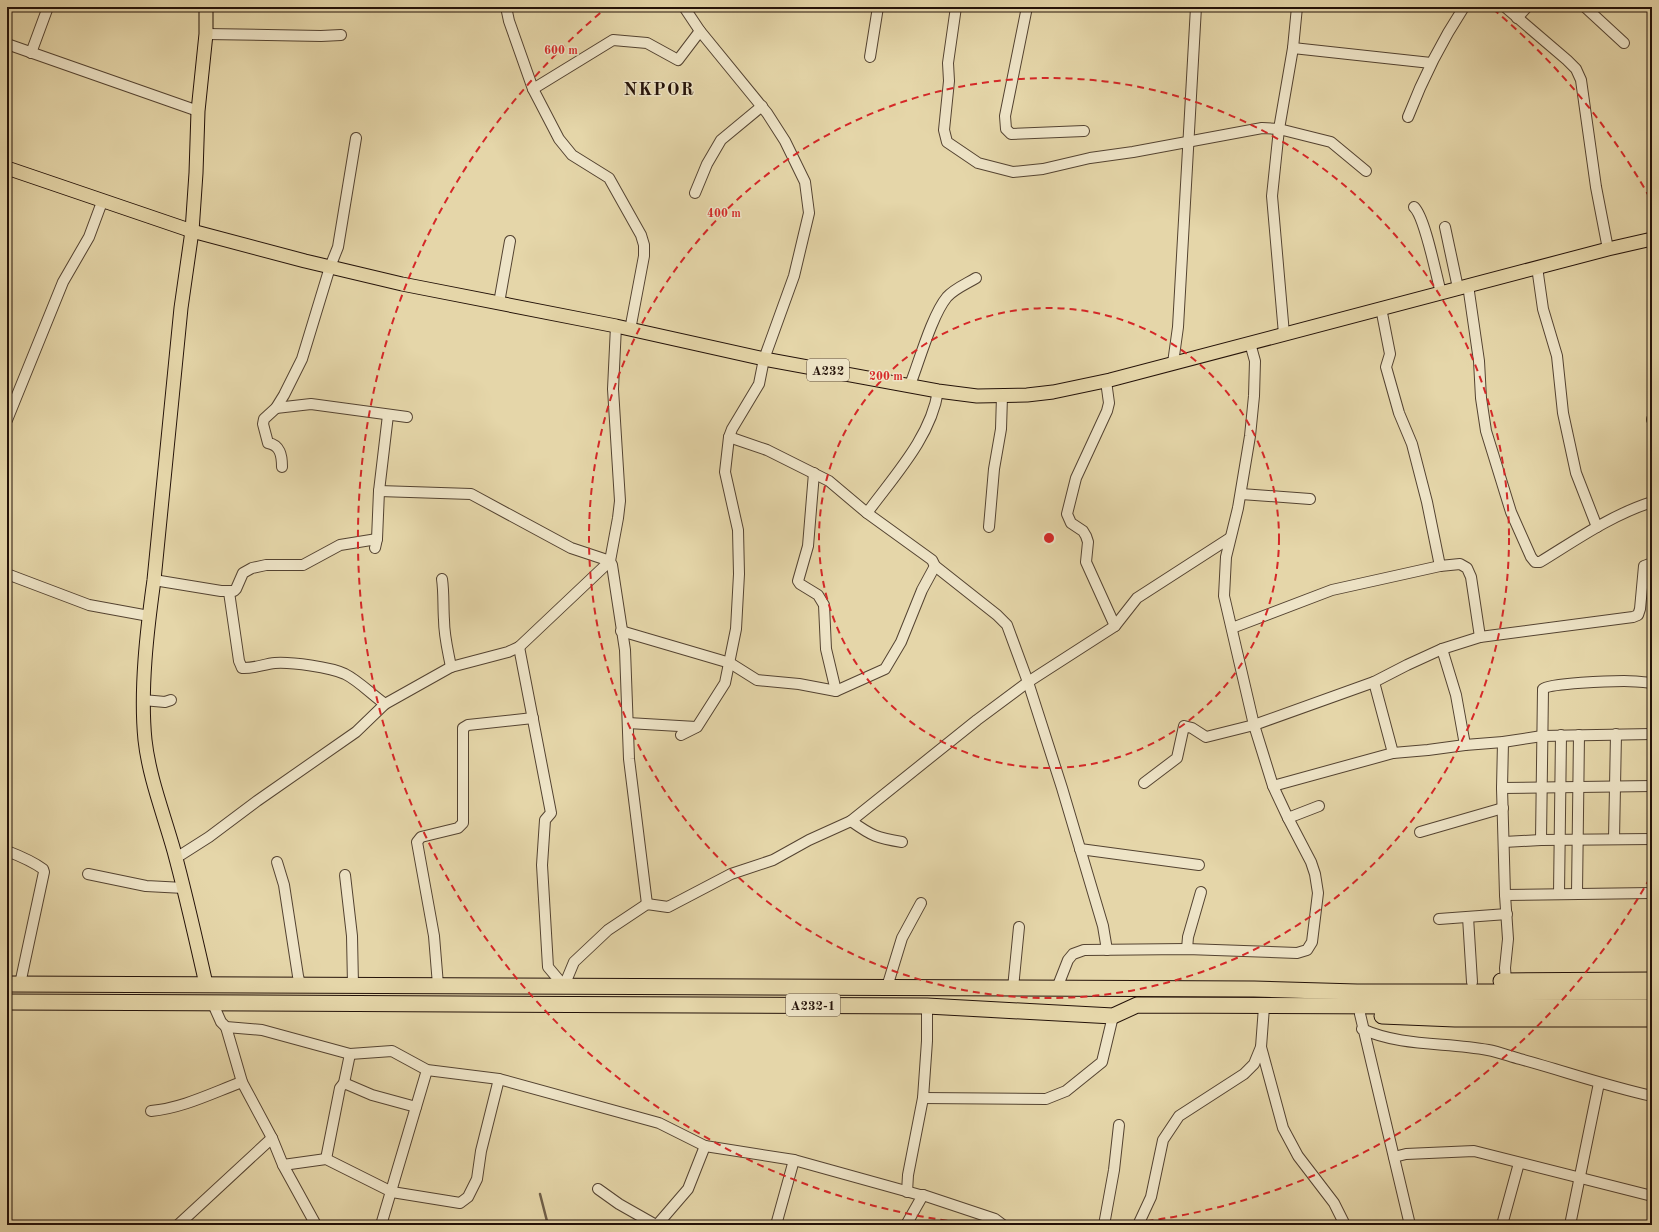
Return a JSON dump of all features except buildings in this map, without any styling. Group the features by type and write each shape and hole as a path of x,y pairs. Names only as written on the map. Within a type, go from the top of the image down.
{"highway":[{"path":"1254,989 1334,985 1506,981 1652,980"},
{"name":"A232-1","path":"14,984 353,984 1254,989 1357,992 1652,992"},
{"name":"A232-1","path":"7,1002 927,1006 1113,1016 1136,1005 1260,1007 1652,1007"},
{"path":"1260,1007 1455,1019 1652,1019"}],"main road":[{"path":"206,7 206,34 198,111 192,232 181,308 154,580 149,616 143,700 145,742 150,767 184,888 206,984"},
{"name":"A232","path":"7,168 192,232 330,267 616,326 764,359 938,391 977,396 1044,393 1106,381 1537,267 1652,239"}],"street":[{"path":"31,53 48,7"},
{"path":"506,7 509,21 533,89 559,139 572,154 609,178 641,235 644,245 644,256 630,330"},
{"path":"681,735 697,727 725,683 730,663 736,629 739,574 738,530 725,472 729,437 732,429 759,384 764,359 794,276 809,213 805,182 785,140 762,106 700,31 684,7"},
{"path":"870,57 878,7"},
{"path":"956,7 948,63 949,81 944,130 947,142 978,163 1013,172 1043,169 1090,158 1262,128 1279,129 1331,142 1366,171"},
{"path":"1027,7 1005,116 1006,129 1012,134 1084,131"},
{"path":"1173,363 1178,327 1196,7"},
{"path":"1284,334 1272,196 1279,129 1293,48 1297,7"},
{"path":"1408,117 1421,82 1449,30 1464,7"},
{"path":"1505,7 1567,60 1576,69 1581,80 1595,180 1608,249"},
{"path":"1517,18 1527,7"},
{"path":"1585,7 1624,43"},
{"path":"533,89 613,40 647,43 678,60 700,31"},
{"path":"206,34 340,35"},
{"path":"7,44 198,111"},
{"path":"1293,48 1431,63"},
{"path":"695,193 707,164 721,140 762,106"},
{"path":"282,467 282,459 279,449 273,444 268,443 263,424 264,419 276,408 302,359 330,267 338,247 356,138"},
{"path":"7,420 63,282 89,237 102,202"},
{"path":"1414,207 1418,211 1423,222 1441,293"},
{"path":"1444,227 1463,287 1479,361 1481,398 1486,431 1510,512 1531,557 1536,562 1540,562 1597,527 1634,507 1652,502"},
{"path":"499,303 510,241"},
{"path":"1537,267 1543,309 1557,356 1562,412 1576,473 1597,527"},
{"path":"910,385 943,302 948,296 976,278"},
{"path":"1381,308 1390,354 1386,367 1399,413 1412,444 1427,502 1440,566"},
{"path":"616,326 613,388 620,501 610,561 612,565 625,650 629,758 647,904"},
{"path":"1057,988 1068,960 1073,954 1084,950 1187,948 1297,953 1307,950 1312,942 1318,893 1311,862 1273,786 1254,725 1224,596 1226,557 1241,494 1250,436 1254,396 1255,360 1250,343"},
{"path":"1106,381 1109,402 1108,411 1076,478 1067,514 1071,523 1086,536 1088,542 1086,562 1115,626"},
{"path":"867,513 915,448 936,405 938,391"},
{"path":"988,527 994,469 1001,429 1002,396"},
{"path":"276,408 311,404 407,417"},
{"path":"154,580 229,592 236,589 243,573 252,568 266,565 303,565 340,545 376,544 379,491 388,415"},
{"path":"729,437 768,450 829,481 867,513 932,560 935,566 997,615 1007,625 1028,682 1080,849 1103,926 1107,950"},
{"path":"814,473 808,546 798,581 800,584 818,595 824,606 826,649 836,691"},
{"path":"379,491 471,494 571,548 610,561"},
{"path":"1241,494 1310,499"},
{"path":"519,647 551,814 546,820 542,865 548,967 564,986 574,962 608,930 647,904 668,907 731,874 773,860 809,840 851,821 977,720 1028,682 1115,626 1137,598 1230,538"},
{"path":"176,858 209,837 257,801 356,732 385,704 451,666 508,652 519,647 610,561"},
{"path":"1144,783 1177,758 1184,726 1192,728 1206,737 1254,725 1374,682 1442,649 1480,637 1569,624 1633,617 1638,615 1640,609 1644,566 1652,563"},
{"path":"1232,628 1332,590 1440,566 1460,564 1467,568 1472,576 1480,637"},
{"path":"621,631 730,663 757,680 799,684 836,691 885,669 901,642 922,590 935,566"},
{"path":"7,574 89,605 149,616"},
{"path":"442,579 444,620 447,648 451,666"},
{"path":"229,592 239,661 242,668 275,663 299,663 336,670 346,675 385,704"},
{"path":"1442,649 1456,695 1465,745"},
{"path":"1541,840 1543,788 1543,689 1546,686 1625,681 1652,683"},
{"path":"1374,682 1393,753"},
{"path":"143,700 165,702 171,700"},
{"path":"438,985 434,936 418,842 421,837 458,828 463,824 463,728 468,725 533,718"},
{"path":"628,723 697,727"},
{"path":"1614,839 1616,734"},
{"path":"1273,786 1393,753 1503,742 1542,736 1652,734"},
{"path":"1559,894 1560,735"},
{"path":"1577,893 1579,735"},
{"path":"1503,742 1502,788 1505,895 1508,939 1505,968 1506,981"},
{"path":"1502,788 1652,786"},
{"path":"1288,818 1319,806"},
{"path":"1420,832 1503,808"},
{"path":"851,821 869,834 878,838 902,842"},
{"path":"1504,842 1541,840 1652,839"},
{"path":"1080,849 1199,865"},
{"path":"7,851 22,856 40,866 44,872 14,984"},
{"path":"277,862 284,885 300,984"},
{"path":"88,874 146,886 184,888"},
{"path":"345,875 352,936 353,984"},
{"path":"644,889 668,907"},
{"path":"1187,948 1188,937 1201,892"},
{"path":"1505,895 1652,893"},
{"path":"887,987 902,938 921,903"},
{"path":"1439,919 1507,914"},
{"path":"1468,917 1472,982"},
{"path":"1013,988 1019,927"},
{"path":"213,1004 221,1022 226,1027 242,1082 272,1138 282,1165 316,1225"},
{"path":"907,1192 909,1168 923,1098 927,1040 927,1006"},
{"path":"1260,1007 1260,1047 1283,1128 1298,1156 1334,1203 1345,1225"},
{"path":"1360,1014 1362,1029 1410,1225"},
{"path":"923,1098 1046,1099 1066,1091 1102,1062 1113,1016"},
{"path":"226,1027 262,1030 350,1054 392,1050 427,1070 500,1079 659,1123 705,1146 794,1160 920,1196 923,1195 995,1219 1003,1225"},
{"path":"1362,1029 1382,1037 1398,1041 1488,1050 1548,1066 1599,1083 1652,1096"},
{"path":"1138,1225 1151,1197 1163,1140 1179,1116 1244,1074 1254,1064 1260,1047"},
{"path":"326,1159 340,1088 344,1083 350,1054"},
{"path":"381,1225 427,1070"},
{"path":"282,1165 326,1159 392,1192 460,1203 468,1197 477,1179 481,1151 500,1079"},
{"path":"151,1111 167,1110 183,1105 242,1082"},
{"path":"344,1083 372,1095 416,1107"},
{"path":"1570,1225 1599,1083"},
{"path":"1104,1225 1114,1170 1119,1125"},
{"path":"178,1225 272,1138"},
{"path":"598,1190 656,1225 688,1189 705,1146"},
{"path":"1394,1157 1406,1154 1474,1152 1652,1196"},
{"path":"776,1225 794,1160"},
{"path":"1502,1225 1519,1164"},
{"path":"906,1225 923,1195"}],"waterway":[{"path":"540,1194 548,1225"}],"district":[{"name":"NKPOR","path":"659,89"}]}
